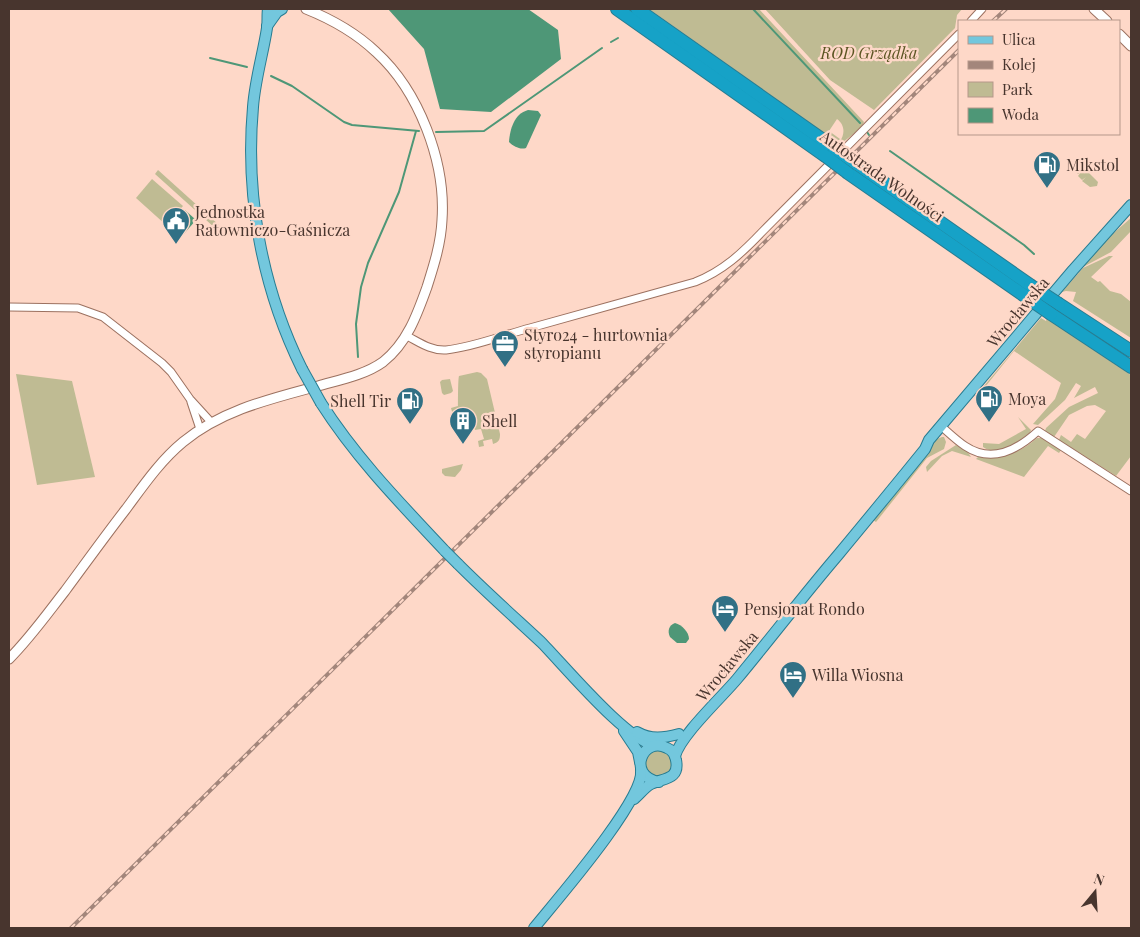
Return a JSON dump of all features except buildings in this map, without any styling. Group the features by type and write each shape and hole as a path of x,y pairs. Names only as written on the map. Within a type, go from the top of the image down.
{"highway":[{"name":"Autostrada Wolności","path":"617,9 828,151"},
{"name":"Autostrada Wolności","path":"637,9 828,151 1026,290 1051,314 1131,367"},
{"name":"Autostrada Wolności","path":"1026,290 1060,304 1131,351"}],"main road":[{"path":"268,9 267,27 256,80 252,120 251,170 254,204 269,283 285,331 302,369 321,404 367,467 498,604 541,642 616,720 644,742 650,745 669,748 675,756 677,764 671,776 650,785 631,802 591,857 534,928"},
{"path":"267,27 277,12 283,9"},
{"name":"Wrocławska","path":"675,756 695,725 731,686 837,555 864,515 901,468 920,446 930,440 1073,270 1131,205"},
{"path":"616,720 640,734 652,738 665,738 679,734"},
{"path":"616,720 638,752 641,766 650,780 659,782"},
{"name":"Wrocławska","path":"659,745 668,744 679,734 695,725"},
{"path":"631,802 641,779 642,755 646,749 659,745"}],"street":[{"path":"9,659 36,628 158,467 182,443 200,429 241,408 360,374 382,363 407,336 429,279 440,240 443,202 437,160 419,113 404,84 395,72 380,55 363,41 317,11 306,9"},
{"path":"972,20 982,9"},
{"path":"1094,9 1105,20"},
{"path":"407,336 436,350 454,348 598,310 711,276 730,263 745,249 958,35"},
{"path":"1120,35 1131,46"},
{"path":"9,307 78,308 103,317 162,363 171,372 190,400 212,422"},
{"path":"190,400 200,429"},
{"path":"941,426 966,447 976,452 989,454 1012,450 1038,432 1131,491"}],"green space":[{"path":"649,9 759,9 864,122 862,127 842,143 840,141 843,135 843,127 837,119 829,131 840,139 837,142"},
{"name":"ROD Grządka","path":"765,9 962,9 957,15 955,28 874,110 830,80"},
{"path":"1076,162 1098,182 1097,186 1090,187 1082,181 1086,177 1082,180 1078,176 1081,172 1078,174 1074,173 1071,166"},
{"path":"158,170 229,234 225,237 155,174"},
{"path":"152,179 183,206 166,225 136,198"},
{"path":"1131,218 1131,231 1111,252 1083,267 1059,293 1102,243"},
{"path":"1113,256 1091,277 1098,282 1100,281 1110,291 1121,294 1131,302 1131,338 1073,301 1076,292 1062,292 1083,268"},
{"path":"1041,318 1046,321 1047,319 1131,375 1131,456 1116,476 1059,440 1061,435 1071,442 1077,434 1085,439 1106,411 1095,405 1087,406 1069,415 1054,437 1045,431 1069,407 1098,393 1095,387 1074,398 1081,386 1076,383 1065,400 1038,425 1033,424 1055,399 1061,383 1014,351 985,387 990,391 984,388 984,386"},
{"path":"477,372 487,379 500,434 497,442 493,444 492,439 483,441 484,446 479,447 478,441 484,439 481,429 475,430 472,423 467,421 455,422 451,408 458,406 459,376"},
{"path":"16,374 72,381 95,477 37,485"},
{"path":"450,379 453,391 444,395 440,382"},
{"path":"1018,417 1031,430 1030,433 1008,448 995,451 983,447 983,443 999,444 1026,429"},
{"path":"944,437 946,442 944,449 927,458 876,522 873,520 937,439"},
{"path":"1037,438 1044,438 1061,450 1059,453 1048,446 1024,477 976,459 980,455 997,456 1011,454 1024,448"},
{"path":"956,445 967,451 971,457 952,451 942,456 927,472 926,467 931,461"},
{"path":"463,464 455,477 445,476 442,473 442,469"},
{"path":"659,749 669,753 673,763 669,773 659,777 649,773 645,763 649,753"}],"water":[{"path":"388,9 528,9 558,30 561,59 491,112 440,109 424,49"},
{"path":"528,110 538,111 541,115 526,148 519,148 509,142 510,132 516,118"},
{"path":"185,210 196,220 183,235 172,225"},
{"path":"675,623 683,627 688,634 689,639 686,643 677,643 670,637 669,628"}],"waterway":[{"path":"753,9 860,123"},
{"path":"611,42 618,38"},
{"path":"436,132 484,131 602,48"},
{"path":"210,58 247,67"},
{"path":"271,76 292,86 344,122 352,125 419,131"},
{"path":"358,357 356,324 361,287 368,263 399,192 416,131"},
{"path":"890,151 1024,245 1034,254"}],"railway":[{"path":"994,20 1006,9"},
{"path":"71,928 958,51"}],"place":[{"name":"Mikstol","path":"1047,189"},
{"name":"Jednostka Ratowniczo-Gaśnicza","path":"176,245"},
{"name":"Styro24 - hurtownia styropianu","path":"505,368"},
{"name":"Moya","path":"989,423"},
{"name":"Shell Tir","path":"410,425"},
{"name":"Shell","path":"463,445"},
{"name":"Pensjonat Rondo","path":"725,633"},
{"name":"Willa Wiosna","path":"793,699"}]}
